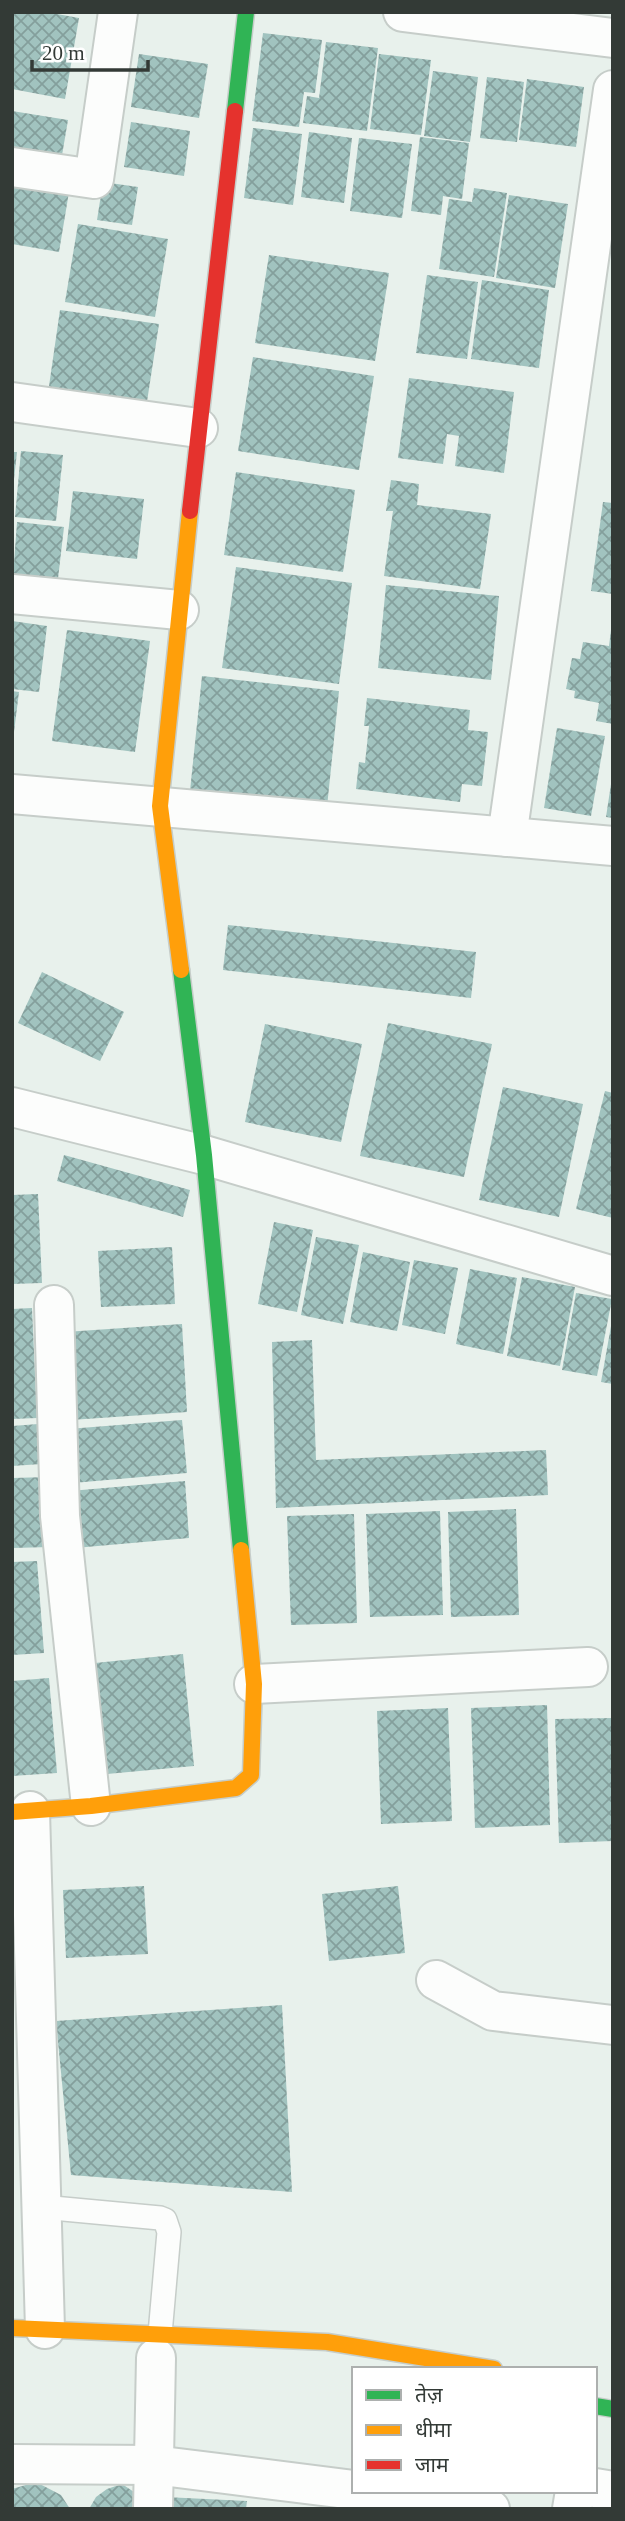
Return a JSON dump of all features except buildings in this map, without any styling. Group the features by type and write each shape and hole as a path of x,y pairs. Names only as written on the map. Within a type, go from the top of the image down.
{"street":[{"path":"12,167 94,179 118,12"},
{"path":"246,12 198,428 160,806 204,1155 254,1684 251,1775 236,1788 21,1811 42,2207 29,2328 157,2352 327,2342 482,2367"},
{"path":"403,12 613,38"},
{"path":"508,836 603,229 613,90"},
{"path":"12,402 198,428"},
{"path":"12,594 179,610"},
{"path":"12,794 613,846"},
{"path":"12,1107 204,1155 613,1276"},
{"path":"54,1305 60,1516 91,1805"},
{"path":"254,1684 588,1667"},
{"path":"436,1980 493,2011 613,2025"},
{"path":"153,2509 157,2352"},
{"path":"12,2464 154,2465 352,2490"},
{"path":"379,2493 490,2509"}],"lane":[{"path":"42,2207 165,2220 169,2232 157,2352"}],"traffic: fast":[{"path":"235,111 246,12"},
{"path":"181,970 204,1155 241,1550"},
{"path":"597,2406 613,2409"}],"traffic: slow":[{"path":"181,970 160,806 190,511"},
{"path":"12,1812 91,1806 236,1788 251,1775 254,1684 241,1550"},
{"path":"12,2328 327,2342 482,2367"}],"traffic: jam":[{"path":"190,511 235,111"}]}
